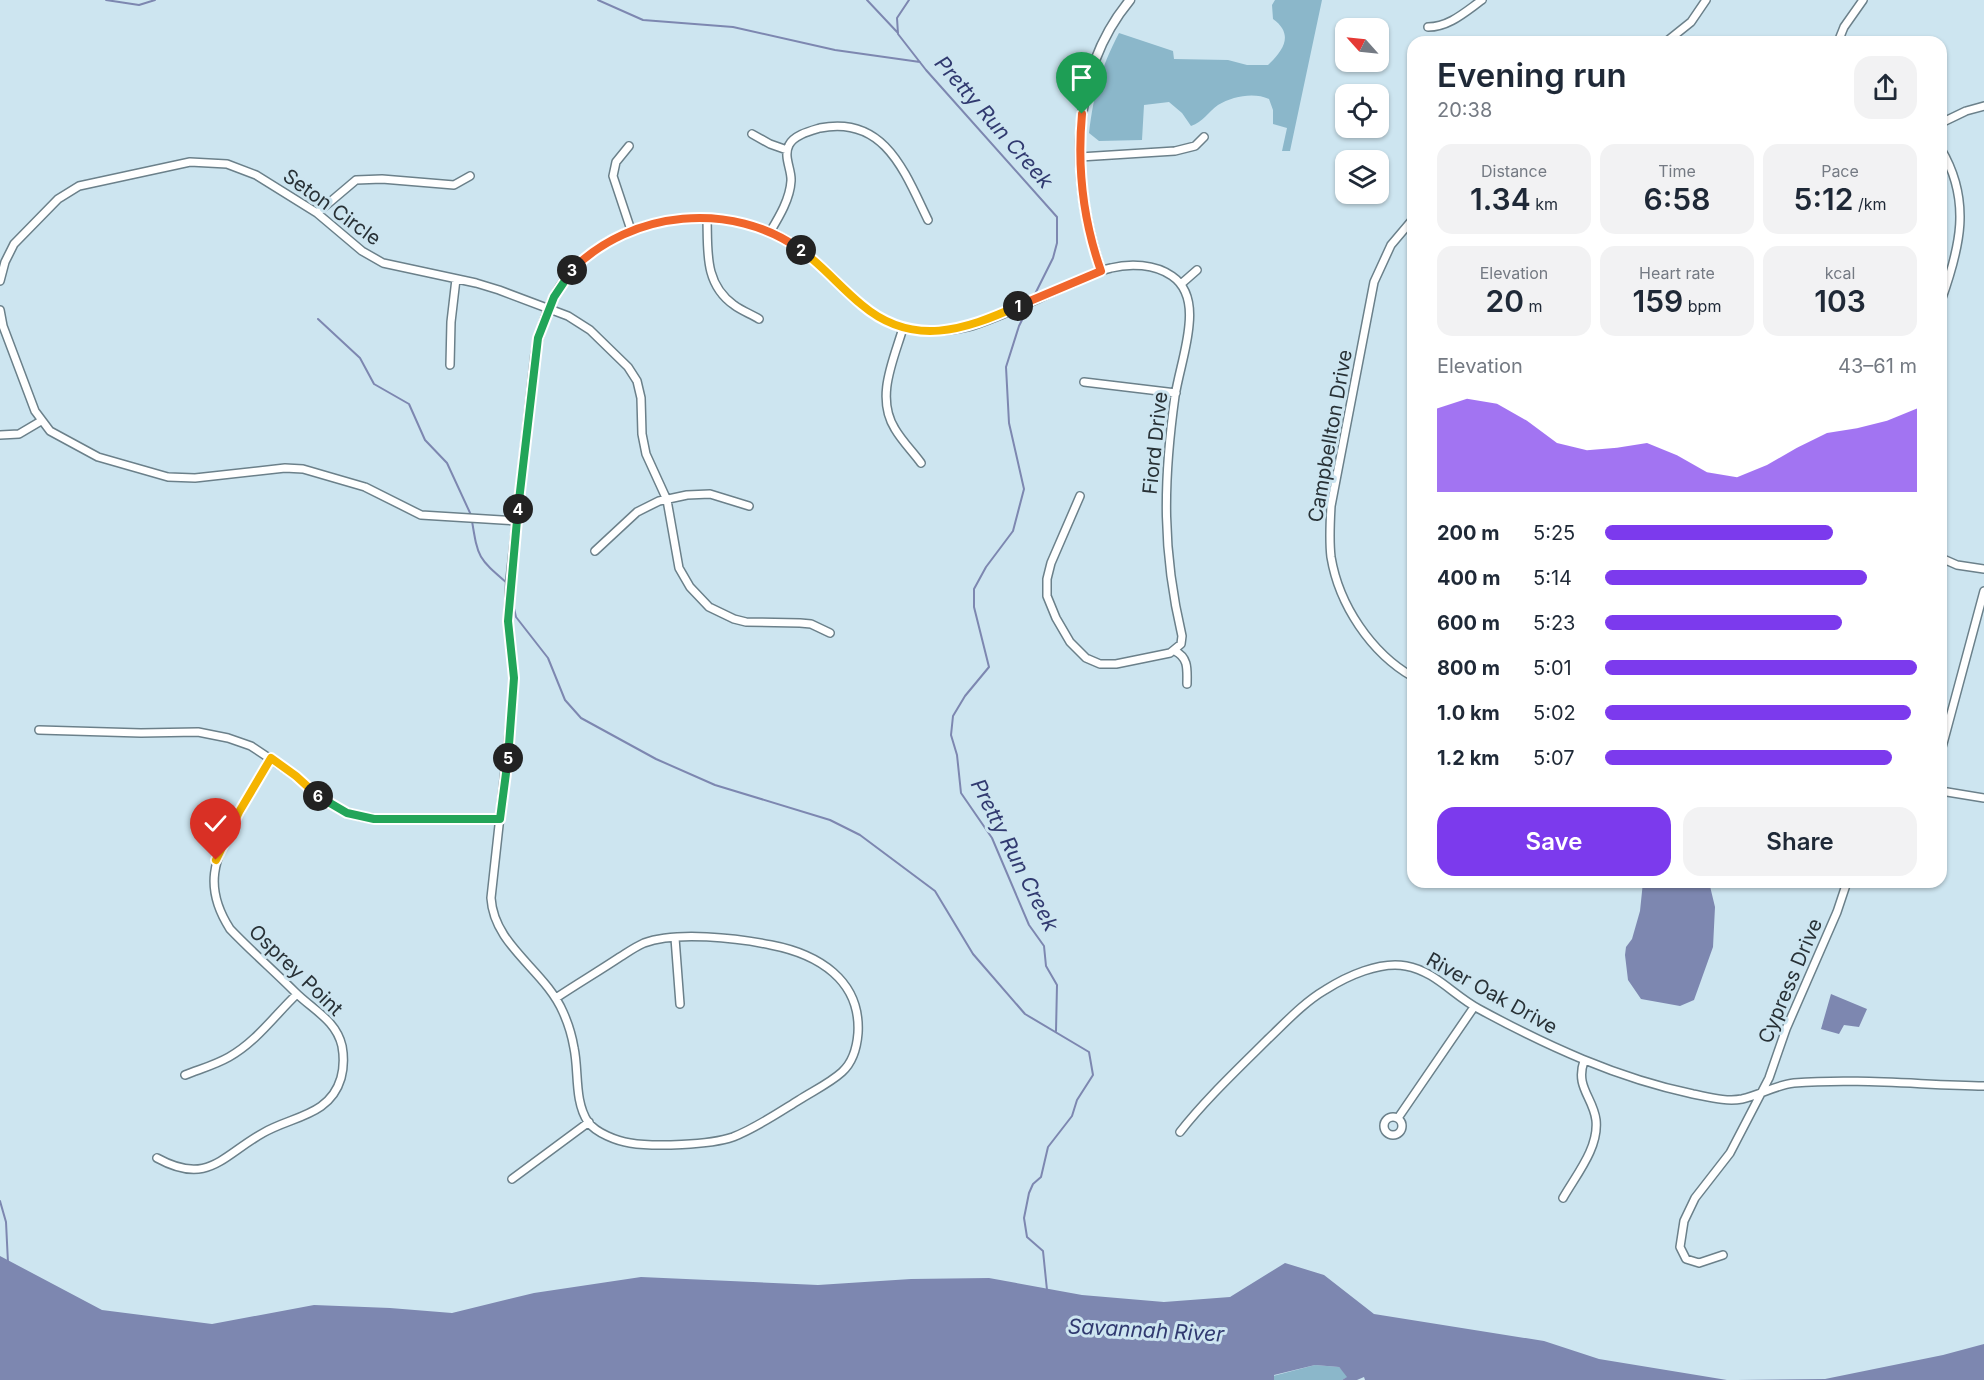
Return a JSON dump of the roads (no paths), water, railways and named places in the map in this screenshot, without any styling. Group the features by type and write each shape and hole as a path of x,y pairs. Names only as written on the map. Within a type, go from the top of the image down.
{"street":[{"path":"1101,271 1089,237 1082,194 1080,139 1086,85 1109,29 1130,0"},
{"path":"1428,27 1448,23 1482,0"},
{"path":"1674,36 1691,22 1706,0"},
{"path":"1841,36 1863,0"},
{"path":"1947,120 1984,106"},
{"path":"770,232 790,189 791,175 787,150 792,141 818,129 848,126 866,132 884,144 899,164 928,220"},
{"path":"752,134 787,150"},
{"path":"1080,157 1175,151 1195,146 1204,137"},
{"path":"629,146 616,162 613,176 631,230"},
{"name":"Seton Circle","path":"0,281 5,262 15,243 30,225 69,191 92,182 172,165 209,162 240,168 276,185 317,213 362,251 383,263 499,290 568,316 590,330 622,360 633,374 641,398 642,434 646,454 667,500 679,568 690,587 709,608 735,620 800,622 811,624 830,633"},
{"path":"1947,163 1955,181 1961,217 1958,247 1947,283"},
{"path":"317,213 356,180 382,179 454,184 470,176"},
{"path":"707,219 707,258 714,282 732,304 759,319"},
{"path":"556,998 635,948 654,940 688,936 771,945 806,956 830,969 848,988 855,1005 858,1034 852,1056 843,1071 742,1133 718,1141 693,1144 630,1143 606,1134 589,1122 580,1099 572,1035 556,998 505,938 493,915 491,898 512,719 513,671 508,621 535,354 543,322 559,287 574,269 606,243 631,230 669,220 707,219 744,223 770,232 805,253 864,307 903,328 932,331 965,327 1101,271 1121,266 1152,267 1170,274 1181,284 1197,270"},
{"name":"Campbellton Drive","path":"1407,226 1391,245 1374,282 1331,506 1330,534 1332,560 1340,587 1361,630 1391,663 1407,672"},
{"path":"450,365 451,322 456,279"},
{"name":"Fiord Drive","path":"1174,651 1181,644 1182,636 1170,576 1165,520 1168,452 1189,325 1189,304 1181,284"},
{"path":"0,310 3,326 35,411 41,421 50,431 98,457 168,477 195,478 285,468 303,469 365,487 421,514 517,521"},
{"path":"903,328 887,385 886,403 895,429 921,463"},
{"path":"1084,382 1176,393"},
{"path":"0,435 19,434 41,421"},
{"path":"595,551 637,512 651,504 687,495 710,494 749,506"},
{"path":"1080,496 1051,563 1047,579 1047,596 1056,618 1070,642 1086,658 1108,665 1174,651 1187,663 1187,684"},
{"path":"1947,561 1957,565 1984,569"},
{"path":"1947,729 1984,591"},
{"path":"39,730 198,732 240,741 271,758 327,802 347,813 386,819 500,819"},
{"name":"Osprey Point","path":"157,1158 170,1165 187,1169 213,1166 263,1132 316,1110 328,1101 337,1088 342,1072 342,1046 331,1023 297,994 230,929 222,917 214,886 214,869 219,851 271,758"},
{"path":"1947,791 1984,798"},
{"name":"Cypress Drive","path":"1723,1255 1700,1263 1686,1259 1680,1247 1682,1228 1695,1198 1730,1153 1761,1093 1845,888"},
{"path":"675,938 680,1004"},
{"name":"River Oak Drive","path":"1180,1132 1228,1078 1311,999 1350,977 1388,965 1413,967 1440,982 1474,1007 1584,1061 1655,1085 1694,1094 1733,1100 1782,1085 1818,1082 1984,1086"},
{"path":"185,1075 216,1064 237,1052 261,1032 297,994"},
{"path":"1398,1118 1474,1007"},
{"path":"1563,1198 1590,1151 1595,1136 1594,1113 1581,1081 1584,1061"},
{"path":"512,1179 589,1122"}],"water":[{"path":"1642,888 1710,888 1715,907 1713,947 1694,1000 1680,1006 1641,999 1628,980 1626,947 1632,939 1640,911"},
{"path":"1831,994 1867,1009 1859,1027 1844,1025 1839,1034 1821,1029"},
{"name":"Savannah River","path":"0,1256 102,1310 212,1324 314,1305 452,1313 534,1293 641,1277 818,1285 911,1279 989,1278 1082,1295 1164,1302 1230,1297 1285,1263 1324,1275 1374,1314 1544,1341 1599,1359 1727,1380 1365,1380 1364,1377 1357,1380 1342,1380 1347,1377 1339,1367 1315,1365 1274,1375 1274,1380 0,1380"},
{"path":"1984,1344 1984,1380 1737,1380 1825,1379 1943,1355"}],"waterway":[{"path":"106,0 139,5 155,0"},
{"path":"598,0 643,20 733,27 835,50 920,62"},
{"path":"867,0 898,33"},
{"name":"Pretty Run Creek","path":"909,0 897,18 898,34 926,70 1057,217 1057,243 1053,258 1033,298"},
{"name":"Pretty Run Creek","path":"1029,306 1019,326 1006,367 1009,423 1024,489 1013,531 986,567 974,589 974,607 989,667 965,696 953,716 951,735 957,755 961,793 992,838 1029,925 1044,946 1046,966 1057,985 1056,1031"},
{"path":"318,319 360,358 374,384 409,404 425,440 447,463 471,515"},
{"path":"472,521 481,556 490,568 507,583"},
{"path":"512,600 516,617 548,658 565,700 581,718 656,759 715,785 830,820 860,835 935,891 973,954 1025,1014 1089,1052 1093,1075 1077,1100 1072,1116 1048,1147 1041,1177 1033,1184 1029,1193 1024,1218 1027,1237 1043,1251 1047,1290"},
{"path":"0,1201 6,1222 8,1263"}]}
